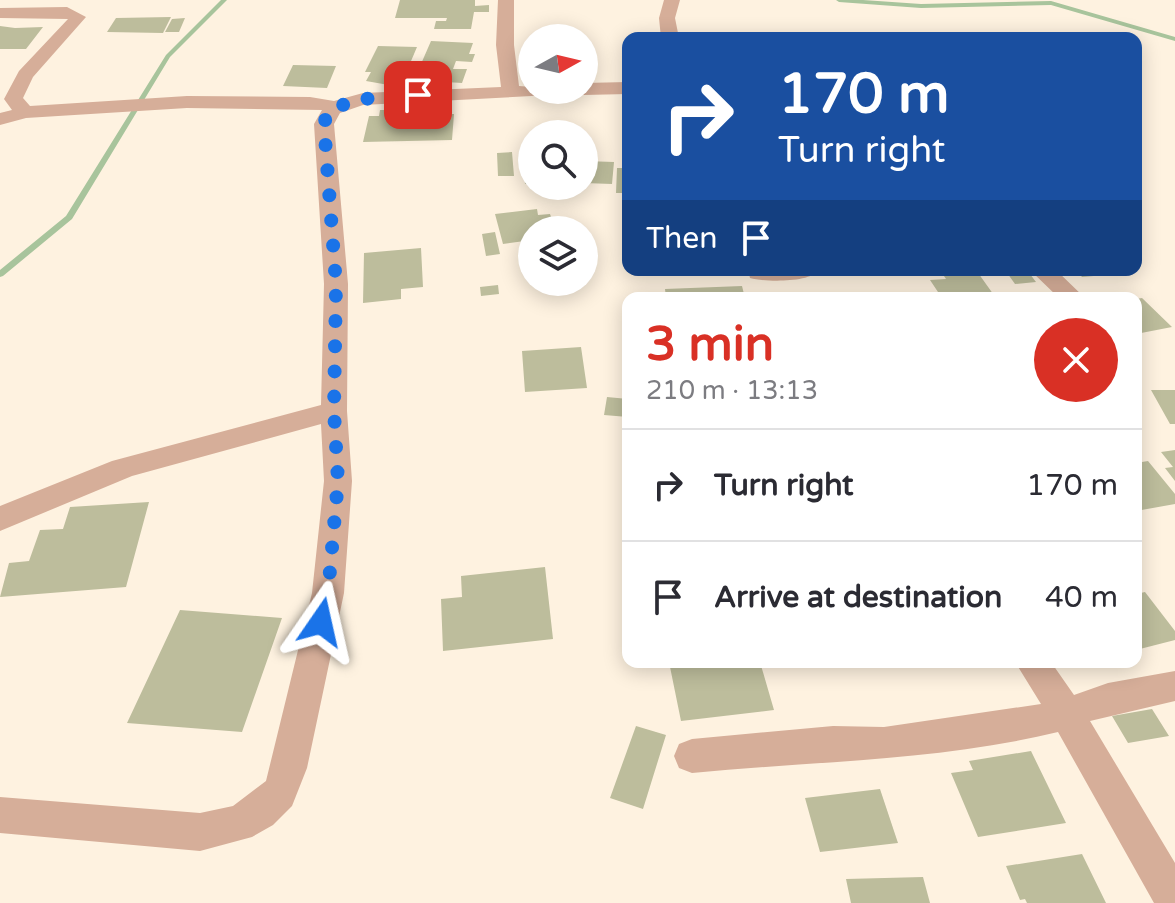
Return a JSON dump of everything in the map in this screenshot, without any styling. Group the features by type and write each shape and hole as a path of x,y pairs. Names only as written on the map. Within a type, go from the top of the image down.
{"street":[{"path":"506,0 505,45 511,92"},
{"path":"669,32 667,18 672,0"},
{"path":"0,13 67,12 78,17 62,36 38,56 16,88 13,99 25,112"},
{"path":"598,89 622,88"},
{"path":"0,815 200,832 239,824 260,812 279,793 289,768 328,593 338,481 334,411 336,284 324,124 327,114 336,107 363,99 518,92"},
{"path":"0,119 25,112 187,102 310,103 336,107"},
{"path":"1049,276 1066,292"},
{"path":"0,519 58,489 151,458 334,411"},
{"path":"1036,668 1067,714 1175,901"},
{"path":"692,756 833,743 884,744 1016,726 1067,714 1108,699 1175,686"}],"building":[{"path":"400,0 475,0 475,6 489,5 489,12 474,12 471,29 434,29 436,21 446,21 447,18 395,18"},
{"path":"171,17 163,33 107,32 116,18"},
{"path":"185,18 179,32 165,32 172,19"},
{"path":"0,26 43,27 26,49 0,49"},
{"path":"431,41 473,43 469,54 475,54 472,62 456,61 453,69 467,69 462,83 414,80"},
{"path":"378,46 417,47 400,87 366,81 371,72 365,72"},
{"path":"293,65 336,66 327,88 283,86"},
{"path":"380,110 403,110 402,115 454,114 452,140 363,142 369,116 379,116"},
{"path":"512,152 514,176 498,176 497,153"},
{"path":"598,161 614,162 612,184 598,184"},
{"path":"617,168 622,168 622,193 616,193"},
{"path":"537,209 538,215 551,216 518,216 518,242 503,244 495,214"},
{"path":"495,232 500,254 486,256 482,234"},
{"path":"421,248 423,287 401,289 401,299 363,303 364,253"},
{"path":"944,276 980,276 992,292 938,292 930,280 946,279"},
{"path":"1009,276 1032,276 1036,282 1015,284"},
{"path":"498,285 499,294 481,296 480,287"},
{"path":"742,286 744,292 665,292 665,289"},
{"path":"1142,298 1172,327 1142,333"},
{"path":"581,347 587,388 525,392 522,351"},
{"path":"1151,390 1175,390 1175,424 1170,424"},
{"path":"607,397 622,398 622,416 604,415"},
{"path":"1175,450 1175,481 1165,468 1173,467 1161,452"},
{"path":"1148,461 1175,494 1175,504 1142,510 1142,462"},
{"path":"149,502 126,587 0,597 9,563 29,561 40,530 63,529 70,507"},
{"path":"545,567 553,639 443,651 441,599 462,597 461,576"},
{"path":"1145,592 1175,631 1175,640 1142,648 1142,593"},
{"path":"180,610 282,618 242,732 127,723"},
{"path":"670,668 762,668 774,710 681,721"},
{"path":"1152,709 1169,736 1128,743 1112,716"},
{"path":"636,726 666,735 643,809 610,798"},
{"path":"1031,751 1066,823 978,837 951,773 973,770 969,761"},
{"path":"880,789 898,843 820,852 805,798"},
{"path":"1082,854 1106,903 1027,903 1025,899 1020,900 1006,866"},
{"path":"923,877 930,903 851,903 846,879"}],"waterway":[{"path":"0,274 69,217 168,56 224,0"},
{"path":"839,0 921,6 1051,3 1175,39"}],"route":[{"path":"321,622 328,593 338,481 334,411 336,284 324,124 327,114 346,103 418,95"}]}
